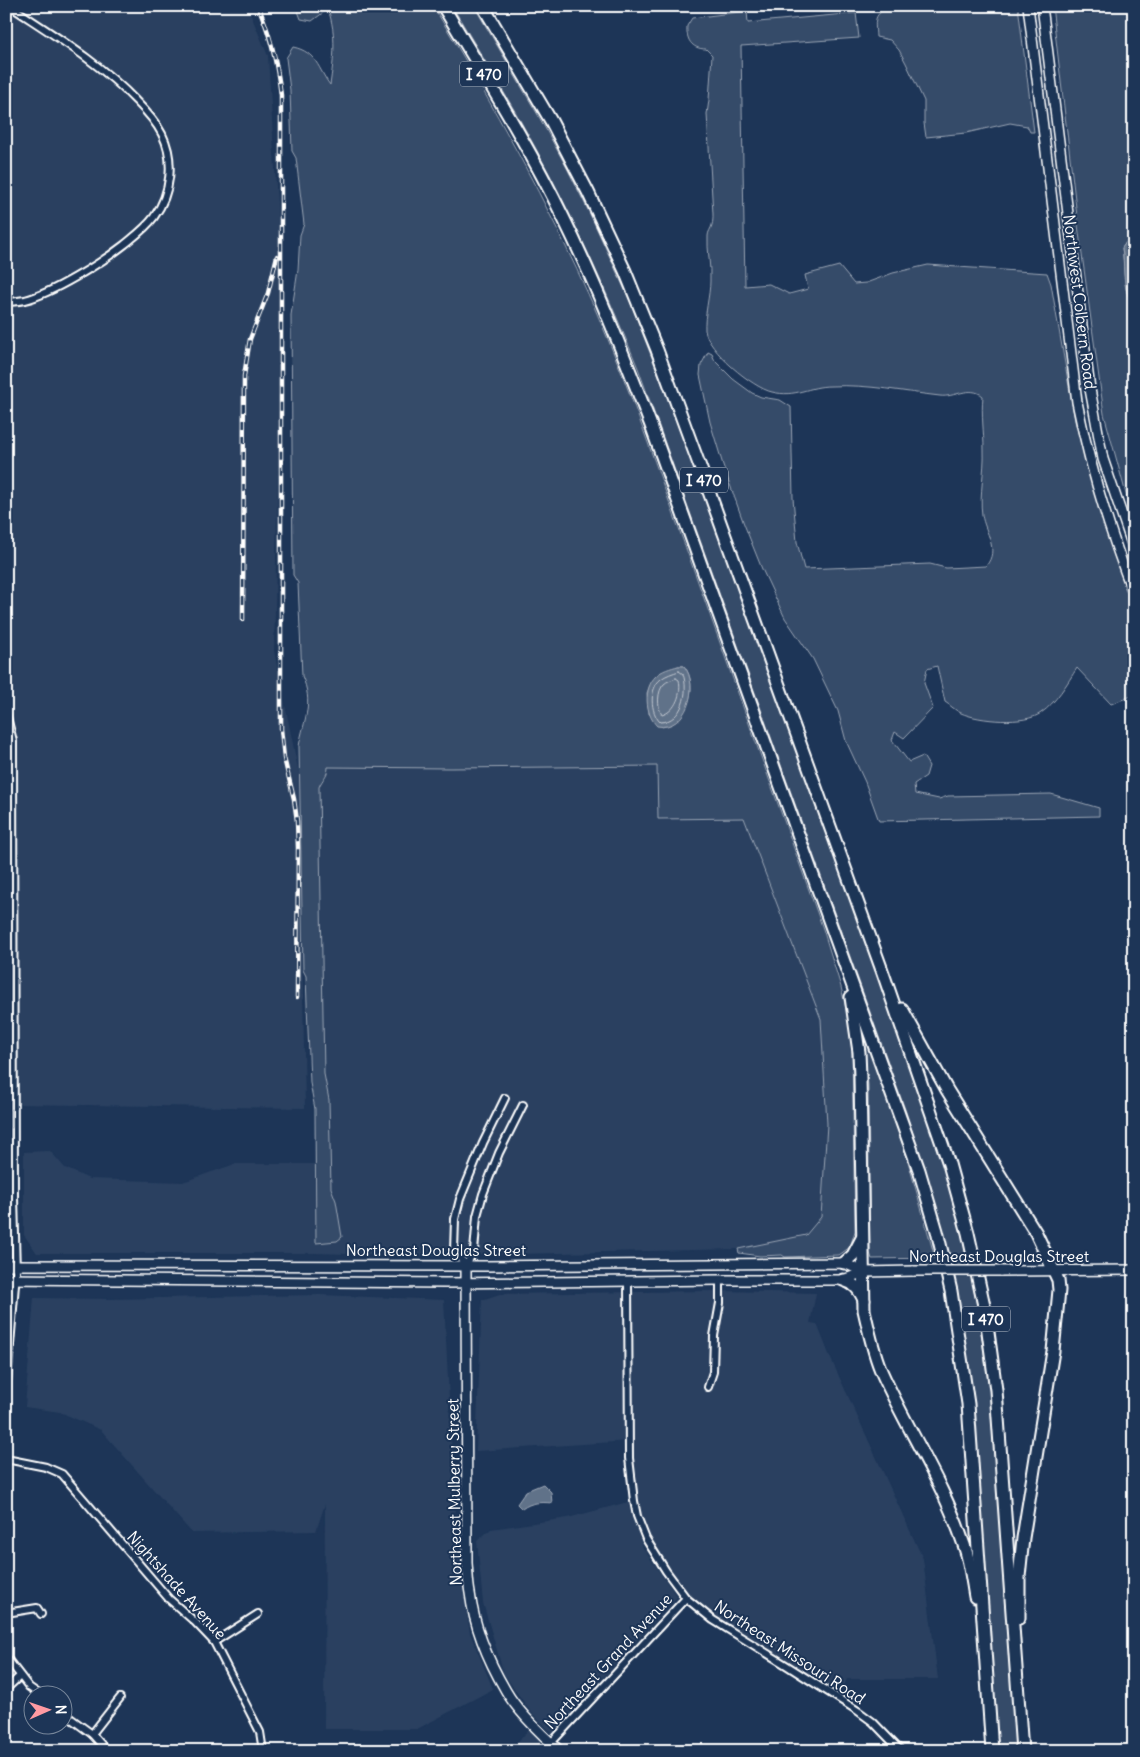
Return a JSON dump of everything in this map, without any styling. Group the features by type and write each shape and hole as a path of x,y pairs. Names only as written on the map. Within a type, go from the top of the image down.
{"highway":[{"name":"I 470","path":"443,6 524,143 597,289 650,423 919,1170 937,1231 951,1291 968,1404 992,1751"},
{"name":"I 470","path":"483,6 551,122 588,192 625,271 660,359 883,973 949,1164 968,1233 985,1310 996,1390 1022,1751"},
{"path":"839,946 854,1008 859,1052 864,1310 872,1345 881,1372 954,1516 965,1547 985,1643"},
{"path":"883,973 947,1090 1036,1233 1054,1270 1059,1290 1045,1407 1028,1500 1019,1577 1017,1680"},
{"path":"844,1264 853,1255 863,1236"},
{"path":"843,1280 852,1283 860,1291 864,1300"}],"main road":[{"name":"Northwest Colbern Road","path":"1028,6 1077,402 1088,458 1134,596"},
{"name":"Northwest Colbern Road","path":"1042,6 1090,389 1103,459 1134,550"},
{"name":"Northeast Douglas Street","path":"6,1264 844,1264 864,1272"},
{"name":"Northeast Mulberry Street","path":"466,1265 467,1562 470,1594 477,1625 490,1659 506,1692 530,1721 560,1751"},
{"name":"Northeast Douglas Street","path":"11,1279 375,1283 843,1280 864,1272 1134,1270"}],"street":[{"path":"6,302 25,300 48,292 98,263 138,234 160,208 166,195 170,166 166,143 157,124 126,90 96,63 10,6"},
{"path":"6,713 13,742 14,1197 16,1265 11,1279 6,1394"},
{"path":"505,1098 483,1143 460,1199 455,1219 454,1251 466,1265 474,1251 477,1216 483,1194 499,1153 523,1105"},
{"path":"708,1387 714,1372 714,1336 720,1309 720,1280"},
{"name":"Northeast Missouri Road","path":"628,1281 628,1458 634,1500 645,1536 666,1571 686,1598 713,1620 858,1711 873,1722 900,1751"},
{"name":"Nightshade Avenue","path":"6,1460 46,1467 62,1474 169,1599 214,1642 260,1732 263,1751"},
{"name":"Northeast Grand Avenue","path":"551,1743 686,1598"},
{"path":"6,1613 37,1608 41,1614"},
{"path":"214,1642 258,1614"},
{"path":"6,1657 27,1684"},
{"path":"6,1689 20,1676"},
{"path":"92,1734 120,1698"},
{"path":"72,1719 92,1734 107,1751"}],"shaded area":[{"path":"6,6 247,6 268,56 282,285 274,651 299,774 305,1108 15,1104 6,862"},
{"path":"293,6 433,6 519,155 595,309 655,461 823,929 841,987 849,1022 852,1052 855,1231 850,1247 839,1255 785,1257 782,1255 760,1256 739,1253 738,1249 806,1235 821,1217 827,1124 821,1019 744,818 658,819 657,766 328,767 327,773 319,787 324,1074 329,1100 331,1188 336,1201 342,1237 337,1241 316,1243 315,1109 310,1083 306,976 303,970 299,746 308,703 306,686 302,676 298,583 293,575 291,315 298,270 300,235 304,224 296,158 292,151 290,90 286,58 293,47 301,49 312,57 330,85 334,47 333,28 328,9 312,21 301,19 298,11","holes":["678,666 684,666 689,674 691,683 691,693 688,702 678,719 662,727 649,714 647,693 650,685"]},
{"path":"452,6 474,6 567,168 630,301 676,420 895,1022 944,1169 968,1258 991,1402 1016,1751 997,1751 972,1397 921,1159 906,1112 638,368 590,256 563,201 515,111"},
{"path":"890,6 1018,6 1034,132 1030,132 1027,126 1010,123 966,133 926,137 924,101 906,63 899,50 890,40 876,37 876,18 880,12"},
{"path":"1052,6 1134,6 1134,234 1122,248 1124,279 1127,292 1129,298 1134,299 1134,503 1129,505 1104,414 1079,233"},
{"path":"747,11 748,23 856,13 859,38 741,46 745,286 769,284 789,294 808,289 805,275 839,266 854,284 866,283 893,273 928,265 1047,273 1051,284 1075,421 1090,477 1134,601 1134,695 1111,704 1077,668 1061,692 1041,713 1024,719 990,720 961,713 945,702 937,666 927,669 924,683 933,708 904,738 895,732 892,740 909,762 923,756 929,766 926,776 914,784 915,794 939,799 948,796 1051,794 1099,808 1099,816 879,821 865,782 846,741 838,711 813,659 785,618 762,569 723,465 710,422 700,375 701,365 708,352 712,354 715,361 733,379 752,393 761,397 780,400 791,407 793,498 797,542 804,569 930,564 946,568 986,566 990,560 992,547 981,507 984,458 983,396 973,392 940,396 872,387 845,386 815,388 788,394 772,392 754,383 732,367 714,348 708,338 705,324 710,281 708,233 712,224 713,214 707,114 712,55 706,49 701,49 690,42 687,35 687,26 692,18"},
{"path":"657,766 659,819 744,818 821,1019 827,1124 821,1217 806,1235 738,1249 427,1256 313,1253 37,1253 24,1235 24,1152 50,1151 65,1168 89,1179 183,1182 235,1164 314,1164 315,767"},
{"path":"862,1028 906,1154 935,1258 872,1259 870,1253 868,1085"},
{"path":"713,1291 816,1293 810,1323 817,1324 830,1357 923,1559 938,1679 847,1679 841,1693 737,1635 686,1598 646,1539 631,1501 629,1441 476,1451 482,1300 500,1294"},
{"path":"320,1295 444,1300 454,1499 461,1575 470,1633 493,1689 417,1729 324,1729 325,1504 316,1531 192,1533 101,1430 60,1412 25,1407 34,1298 110,1299"},
{"path":"628,1502 643,1548 677,1597 552,1733 530,1711 504,1674 483,1603 477,1541 491,1529 568,1518"},
{"path":"529,1730 554,1751 509,1751"}],"water":[{"path":"1134,234 1134,299 1129,298 1127,292 1124,279 1122,248"},
{"path":"678,666 684,666 689,674 691,684 688,705 683,715 676,722 667,726 657,726 648,708 647,694 649,687 658,674"},
{"path":"543,1484 551,1492 552,1503 536,1503 522,1509 517,1504 526,1491"}],"railway":[{"path":"258,6 273,49 281,95 281,729 284,758 294,799 297,821 297,997"},
{"path":"243,620 244,376 250,339 268,293 277,256"}]}
